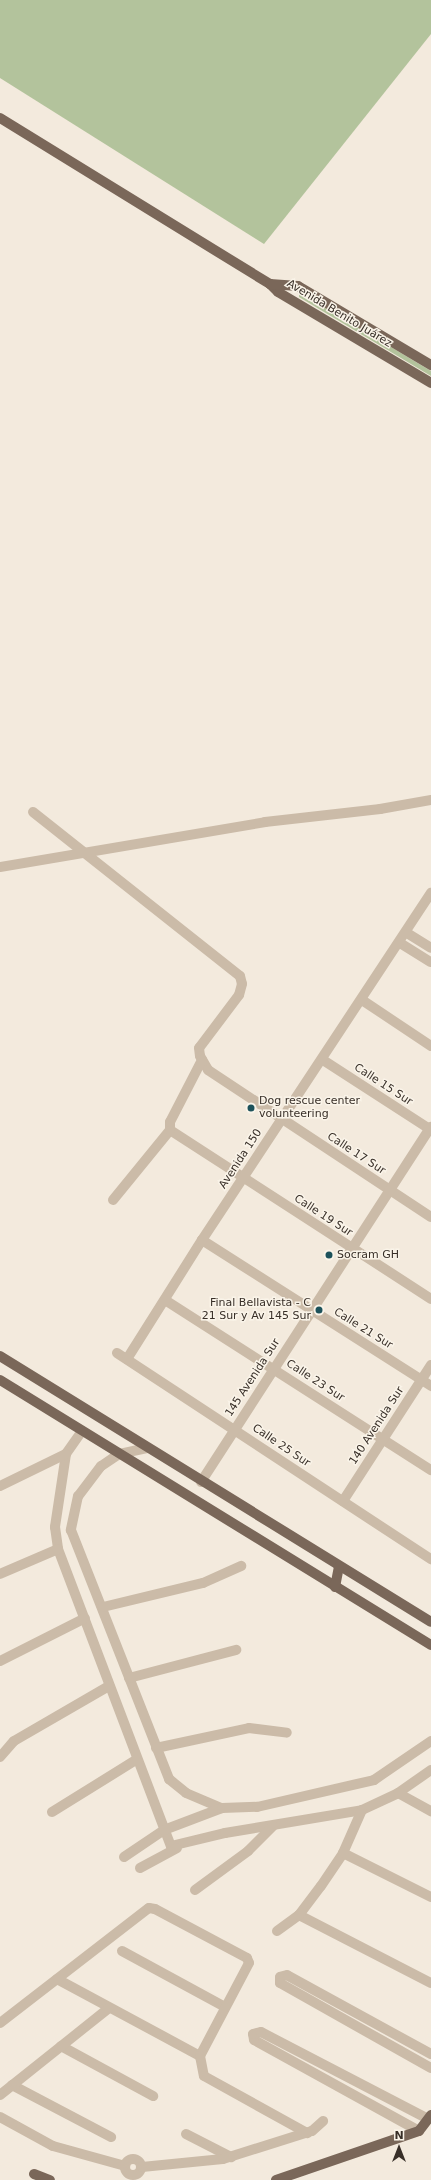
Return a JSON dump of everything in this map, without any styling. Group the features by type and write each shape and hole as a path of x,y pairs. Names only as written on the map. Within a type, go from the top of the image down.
{"main road":[{"path":"0,118 270,284"},
{"name":"Avenida Benito Juárez","path":"270,284 298,286 431,365"},
{"name":"Avenida Benito Juárez","path":"270,284 278,292 431,383"},
{"path":"0,1356 201,1482 431,1622"},
{"path":"0,1380 431,1645"},
{"path":"335,1586 339,1566"},
{"path":"276,2180 419,2131 430,2117"},
{"path":"34,2174 50,2180"}],"street":[{"path":"0,867 88,854 265,822 380,810 431,800"},
{"path":"33,812 88,854 240,976 242,984 239,995 201,1043 202,1060 170,1122 170,1130 113,1200"},
{"name":"Avenida 150","path":"128,1360 202,1240 407,933 431,893"},
{"path":"407,933 431,948"},
{"path":"400,943 431,962"},
{"path":"362,1000 431,1046"},
{"name":"Calle 17 Sur","path":"202,1060 208,1070 281,1120 431,1217"},
{"name":"Calle 15 Sur","path":"323,1060 431,1129"},
{"name":"145 Avenida Sur","path":"201,1482 310,1309 431,1129"},
{"path":"170,1130 243,1179"},
{"name":"Calle 19 Sur","path":"243,1179 431,1299"},
{"name":"Calle 21 Sur","path":"202,1240 431,1386"},
{"name":"Calle 23 Sur","path":"166,1300 431,1470"},
{"name":"Calle 25 Sur","path":"117,1353 431,1559"},
{"name":"140 Avenida Sur","path":"342,1501 431,1365"},
{"path":"82,1431 66,1454 55,1527 58,1549 85,1618 136,1760 164,1830 166,1841 177,1848"},
{"path":"146,1448 119,1454 101,1466 78,1496 72,1512 71,1530 103,1607 169,1779 186,1793 222,1808"},
{"path":"0,1486 66,1454"},
{"path":"0,1574 58,1549"},
{"path":"103,1607 203,1583 241,1566"},
{"path":"0,1661 85,1618"},
{"path":"129,1678 236,1650"},
{"path":"0,1757 14,1741 109,1686"},
{"path":"156,1748 249,1728 287,1733"},
{"path":"124,1857 164,1830 222,1808 257,1807 374,1780 431,1741"},
{"path":"52,1812 136,1760"},
{"path":"140,1868 177,1848 225,1833 362,1810 398,1793 431,1770"},
{"path":"398,1793 431,1811"},
{"path":"277,1932 299,1914 343,1854 362,1810"},
{"path":"195,1890 227,1869 273,1826"},
{"path":"343,1854 431,1897"},
{"path":"0,2023 149,1908 155,1908 247,1958 249,1963 200,2056 204,2076 213,2083 307,2133"},
{"path":"299,1914 431,1983"},
{"path":"122,1951 226,2006"},
{"path":"431,2054 287,1975 280,1977 280,1983 431,2068"},
{"path":"57,1979 200,2056"},
{"path":"0,2095 109,2008"},
{"path":"419,2131 254,2040 253,2034 261,2032 430,2117"},
{"path":"61,2046 154,2096"},
{"path":"12,2085 111,2137"},
{"path":"0,2117 53,2146 133,2173 231,2157 307,2133 322,2121"},
{"path":"186,2134 209,2144 231,2157"},
{"path":"205,2162 209,2144"}],"green space":[{"path":"0,0 431,0 431,34 264,244 0,78"},
{"path":"299,292 431,371 431,376 299,297"}],"place":[{"name":"Dog rescue center volunteering","path":"251,1108"},
{"name":"Socram GH","path":"329,1255"},
{"name":"Final Bellavista - C 21 Sur y Av 145 Sur","path":"319,1310"}]}
